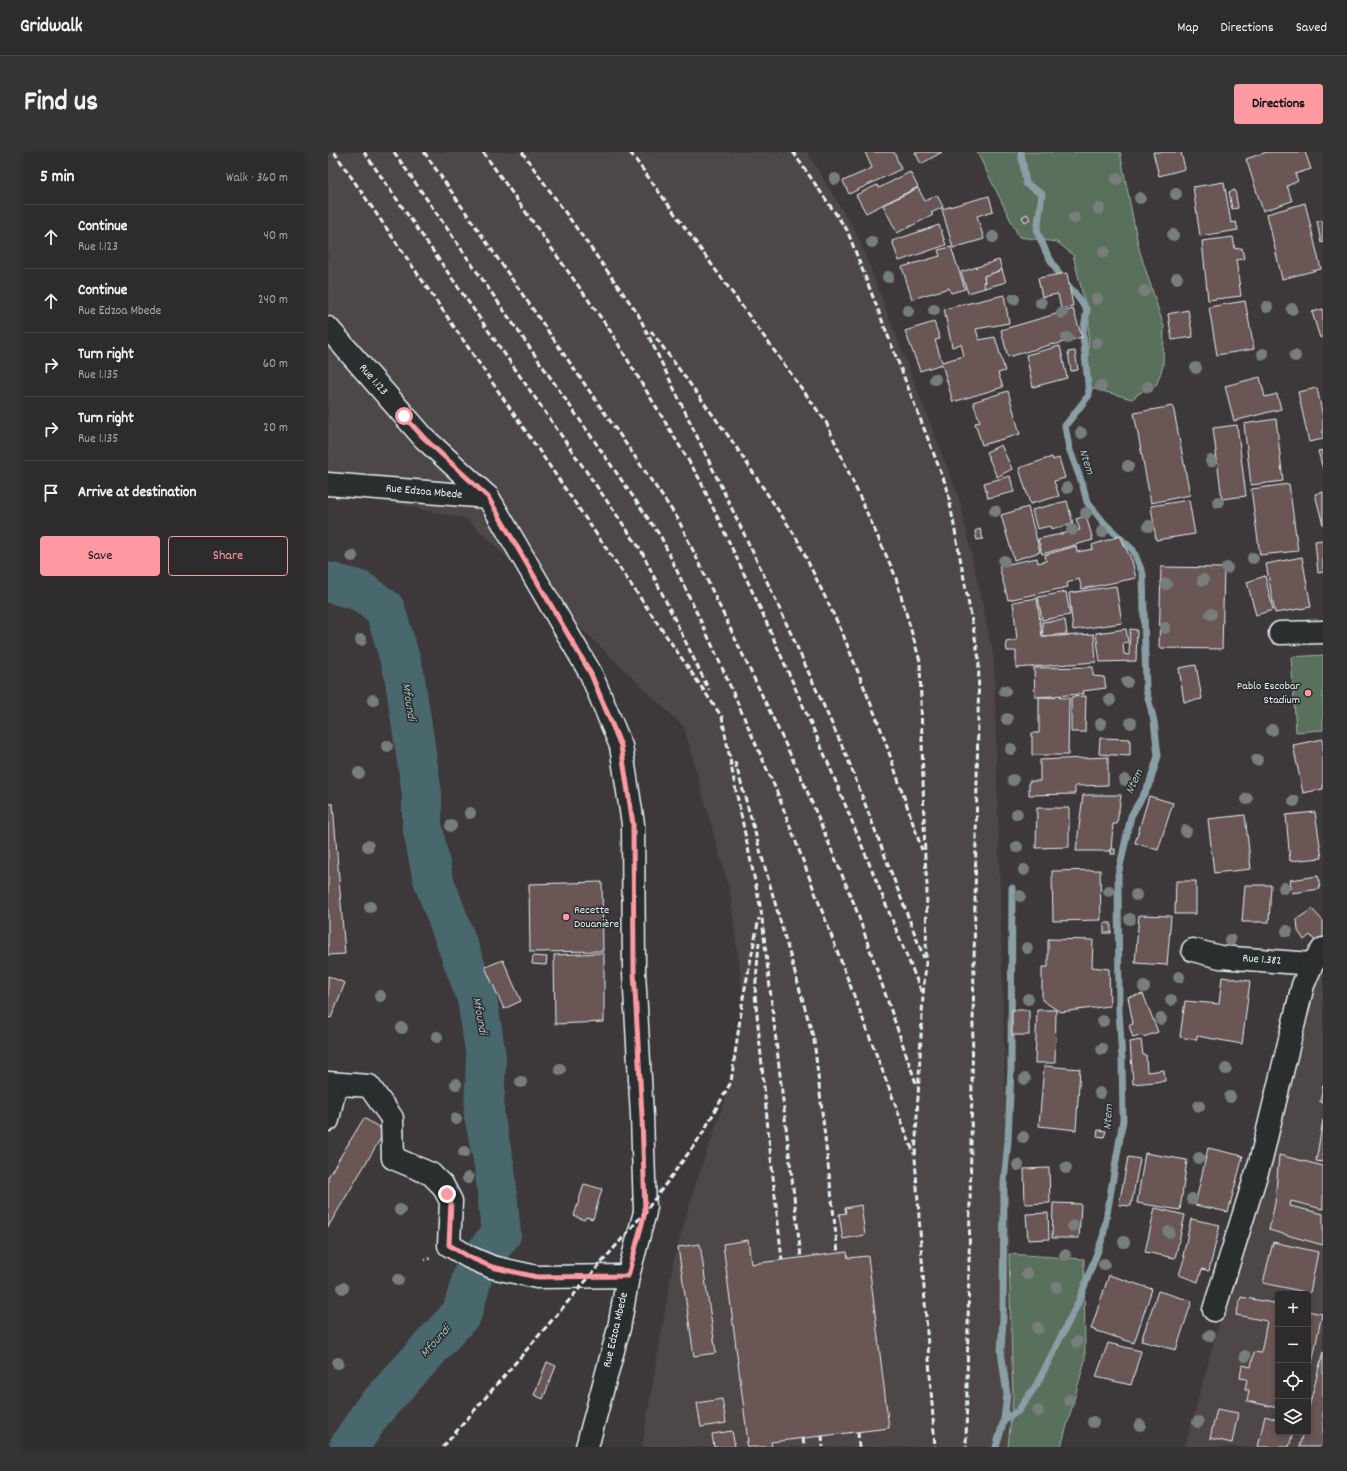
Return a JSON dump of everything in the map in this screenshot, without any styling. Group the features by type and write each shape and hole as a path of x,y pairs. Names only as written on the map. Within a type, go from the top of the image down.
{"street":[{"name":"Rue 1.123","path":"328,328 424,438 488,497"},
{"name":"Rue Edzoa Mbede","path":"328,484 488,497 591,674 621,746 633,824 634,972 642,1116 645,1212 628,1276 619,1328 587,1447"},
{"path":"1280,633 1323,632"},
{"name":"Rue 1.382","path":"1193,950 1220,957 1317,956"},
{"path":"1214,1310 1261,1160 1304,985 1317,956"},
{"path":"328,1120 333,1096 328,1084 369,1086 392,1118 393,1158 431,1174 443,1186 451,1200 449,1245 469,1257 492,1267 537,1277 628,1276"}],"shaded area":[{"path":"328,152 807,152 857,234 960,501 994,658 1013,1398 1008,1447 642,1447 674,1258 695,1186 731,1082 743,998 730,892 684,727 467,519 328,489"},
{"path":"1323,956 1323,1447 1185,1447 1318,962"}],"green space":[{"path":"977,152 1120,152 1139,249 1164,327 1163,366 1156,386 1148,387 1132,399 1087,387 1089,320 1073,255 1057,242 1019,237"},
{"name":"Pablo Escobar Stadium","path":"1323,655 1323,730 1296,732 1291,657"},
{"path":"1009,1254 1084,1259 1085,1360 1061,1447 1008,1447 1013,1398"}],"building":[{"path":"865,152 894,152 901,169 849,194 843,181 872,168"},
{"path":"915,152 942,152 921,164"},
{"path":"1153,152 1181,152 1185,169 1159,176"},
{"path":"1267,152 1305,152 1311,169 1295,174 1298,181 1287,186 1292,201 1263,211 1246,159"},
{"path":"910,172 918,187 866,213 856,195 877,185 879,188"},
{"path":"1224,182 1231,223 1236,222 1238,230 1200,236 1193,187"},
{"path":"918,188 925,201 937,195 943,207 931,213 933,215 897,233 883,205"},
{"path":"1235,190 1238,208 1232,209 1229,192"},
{"path":"989,196 993,211 977,216 984,239 953,248 942,209"},
{"path":"1305,203 1321,269 1282,279 1267,214"},
{"path":"1027,214 1030,219 1025,222 1022,217"},
{"path":"1317,221 1323,221 1323,242 1321,243"},
{"path":"939,225 946,245 899,261 892,241"},
{"path":"1233,237 1235,249 1242,248 1244,259 1236,260 1241,296 1208,300 1202,241"},
{"path":"951,247 965,289 951,293 949,288 912,299 902,267 940,256 938,250"},
{"path":"999,260 1002,270 984,276 985,282 983,282 985,288 968,293 961,272"},
{"path":"1002,270 1006,282 985,288 983,282 985,282 984,276"},
{"path":"1067,273 1073,306 1061,309 1058,294 1042,297 1038,278"},
{"path":"1004,295 1009,323 976,329 979,340 995,337 1005,371 998,373 1003,387 953,402 942,364 920,371 905,331 934,322 940,339 935,340 942,362 964,356 961,344 952,347 944,309"},
{"path":"1245,301 1254,349 1217,355 1209,307"},
{"path":"1073,309 1082,337 1008,357 1001,330"},
{"path":"1323,309 1323,337 1320,338 1312,312"},
{"path":"1188,310 1193,337 1172,340 1168,314"},
{"path":"1060,346 1067,378 1033,387 1026,355"},
{"path":"1075,351 1078,370 1071,371 1068,352"},
{"path":"1260,377 1265,397 1277,394 1281,409 1234,421 1225,386"},
{"path":"1317,388 1323,417 1323,439 1309,442 1298,392"},
{"path":"1008,391 1020,434 982,445 975,423 980,422 973,402"},
{"path":"1173,406 1190,495 1151,503 1134,413"},
{"path":"1276,419 1283,481 1251,485 1244,424"},
{"path":"1237,425 1246,496 1222,499 1213,428"},
{"path":"1001,445 1012,469 997,477 986,452"},
{"path":"1323,450 1323,469 1318,451"},
{"path":"1052,457 1053,460 1059,458 1065,478 1054,481 1059,496 1030,504 1019,468"},
{"path":"1010,476 1014,492 988,498 984,483"},
{"path":"1289,484 1298,551 1260,555 1251,489"},
{"path":"1323,492 1323,525 1315,494"},
{"path":"1189,500 1195,534 1156,540 1151,506"},
{"path":"1067,501 1073,524 1051,529 1050,526 1037,529 1032,510"},
{"path":"1028,507 1040,552 1014,560 1001,515"},
{"path":"1086,516 1093,540 1042,554 1038,539 1080,530 1076,519"},
{"path":"980,529 983,539 977,540 975,531"},
{"path":"1120,536 1132,561 1136,578 1082,589 1079,579 1067,583 1068,587 1008,600 999,566 1037,558 1038,563 1046,561 1045,555 1076,546 1077,552 1093,549 1092,545"},
{"path":"1323,540 1323,572 1318,573 1315,541"},
{"path":"1302,557 1311,607 1275,613 1266,564"},
{"path":"1161,567 1224,568 1222,649 1159,648"},
{"path":"1265,576 1273,610 1256,615 1247,582"},
{"path":"1116,586 1122,623 1073,630 1069,593"},
{"path":"1066,592 1070,615 1042,620 1038,597"},
{"path":"1037,598 1042,637 1094,634 1096,662 1016,668 1016,651 1007,651 1006,642 1017,640 1013,602"},
{"path":"1065,620 1067,634 1043,636 1042,622"},
{"path":"1126,629 1128,642 1123,643 1124,654 1129,655 1130,629 1137,630 1136,661 1100,662 1096,633"},
{"path":"1196,665 1202,699 1184,702 1179,668"},
{"path":"1093,667 1093,676 1104,677 1106,688 1083,691 1084,694 1035,697 1034,668"},
{"path":"1086,696 1085,732 1071,732 1071,697"},
{"path":"1039,697 1069,698 1068,755 1032,755 1032,733 1039,733"},
{"path":"1100,738 1130,739 1130,756 1099,754"},
{"path":"1323,739 1323,789 1303,793 1293,745"},
{"path":"1108,757 1108,785 1075,786 1075,794 1029,795 1029,781 1040,781 1040,760"},
{"path":"1083,795 1121,795 1117,824 1113,824 1111,851 1076,851"},
{"path":"1149,796 1173,803 1158,850 1135,843"},
{"path":"328,804 333,804 345,954 328,955"},
{"path":"1037,808 1069,808 1069,847 1036,848"},
{"path":"1315,812 1322,858 1290,861 1286,815"},
{"path":"1245,815 1251,869 1214,873 1208,819"},
{"path":"1111,849 1115,849 1115,854 1111,854"},
{"path":"1100,870 1101,920 1053,921 1052,871"},
{"path":"1318,876 1320,889 1292,893 1290,880"},
{"path":"1176,881 1196,881 1196,914 1175,914"},
{"name":"Recette Douanière","path":"602,882 603,951 530,952 529,884"},
{"path":"1245,885 1271,885 1269,922 1242,922"},
{"path":"1312,909 1323,921 1323,941 1319,946 1310,935 1304,940 1298,931 1297,919"},
{"path":"1139,915 1171,916 1167,965 1135,963"},
{"path":"1104,923 1111,923 1111,933 1104,933"},
{"path":"1048,939 1093,940 1092,967 1109,969 1110,1006 1060,1012 1042,1000 1042,967 1048,967"},
{"path":"604,953 604,1022 555,1024 554,955"},
{"path":"533,956 547,957 546,965 532,964"},
{"path":"503,960 521,1001 504,1009 485,967"},
{"path":"328,976 345,983 331,1018 328,1017"},
{"path":"1222,977 1250,981 1242,1044 1197,1036 1197,1040 1180,1037 1185,1001 1219,1004"},
{"path":"1143,994 1158,1032 1143,1037 1142,1035 1133,1038 1129,1025 1133,1024 1128,997"},
{"path":"1012,1010 1029,1010 1029,1035 1012,1035"},
{"path":"1037,1010 1056,1010 1055,1063 1035,1063"},
{"path":"1141,1040 1143,1055 1146,1055 1147,1072 1164,1070 1165,1081 1133,1084 1130,1042"},
{"path":"1044,1066 1080,1069 1076,1130 1039,1126"},
{"path":"1323,1085 1323,1103 1320,1102"},
{"path":"364,1118 385,1131 328,1227 328,1177"},
{"path":"1323,1120 1323,1162 1316,1161"},
{"path":"1098,1130 1106,1131 1104,1137 1097,1136"},
{"path":"1208,1148 1243,1156 1228,1212 1195,1205"},
{"path":"1145,1153 1187,1160 1180,1210 1137,1203"},
{"path":"1279,1155 1323,1166 1323,1209 1291,1201 1290,1206 1323,1214 1323,1245 1269,1230 1275,1203"},
{"path":"1128,1157 1140,1159 1131,1206 1119,1205"},
{"path":"1049,1168 1050,1203 1025,1204 1024,1169"},
{"path":"584,1184 602,1189 593,1219 586,1217 584,1220 574,1216"},
{"path":"1053,1203 1081,1204 1079,1238 1052,1238"},
{"path":"861,1205 865,1235 843,1239 839,1214 846,1213 845,1208"},
{"path":"1155,1208 1185,1215 1175,1258 1145,1252"},
{"path":"1048,1213 1049,1239 1028,1240 1026,1214"},
{"path":"1191,1219 1220,1225 1209,1271 1202,1269 1198,1282 1179,1275 1185,1256 1183,1256"},
{"path":"748,1240 751,1264 847,1252 848,1258 868,1256 889,1428 771,1442 772,1447 747,1447 746,1442 748,1442 723,1244"},
{"path":"1273,1242 1318,1252 1310,1291 1301,1291 1263,1283"},
{"path":"700,1244 716,1353 694,1356 678,1247"},
{"path":"1109,1275 1152,1289 1134,1343 1091,1329"},
{"path":"1158,1291 1192,1301 1176,1350 1141,1341"},
{"path":"1241,1297 1275,1303 1275,1407 1247,1401 1249,1390 1245,1390 1247,1379 1240,1378 1242,1365 1251,1367 1254,1352 1261,1353 1267,1321 1236,1315"},
{"path":"1311,1312 1322,1314 1311,1368"},
{"path":"1108,1343 1141,1351 1131,1385 1096,1377"},
{"path":"1323,1352 1323,1447 1299,1447 1302,1435 1311,1435 1311,1399"},
{"path":"547,1362 556,1366 543,1399 534,1395"},
{"path":"722,1399 726,1423 701,1427 697,1403"},
{"path":"1217,1409 1238,1413 1232,1443 1210,1438"},
{"path":"1265,1416 1275,1419 1275,1435 1292,1435 1289,1447 1258,1447"},
{"path":"732,1431 735,1447 714,1447 712,1434"}],"waterway":[{"name":"Ntem","path":"996,1447 1004,1420 1018,1411 1037,1384 1078,1303 1103,1237 1123,1120 1122,1059 1119,1011 1118,875 1131,816 1149,785 1158,756 1154,721 1146,690 1143,574 1133,550 1105,524 1087,502 1083,486 1069,448 1065,426 1089,395 1083,334 1087,310 1074,292 1063,281 1046,252 1037,231 1042,194 1026,184 1021,152"},
{"name":"Mfoundi","path":"328,582 360,591 385,609 404,673 422,794 422,825 433,879 477,998 486,1057 484,1115 495,1169 501,1234 476,1265 462,1313 372,1412 349,1447"},
{"path":"1004,1420 1007,1395 1001,1351 1003,1317 1004,1182 1008,1141 1011,1068 1012,888"}],"railway":[{"path":"334,152 722,717 761,910 801,1257"},
{"path":"364,152 641,550 709,690"},
{"path":"394,152 661,537 712,645 777,792 914,1154"},
{"path":"424,152 678,519 802,779 855,906 917,1086"},
{"path":"483,152 609,329 699,478 761,610 829,765 922,993"},
{"path":"522,152 638,314 772,592 847,757 924,958"},
{"path":"630,152 826,422 895,575 920,661 927,885 926,963 915,1158 935,1447"},
{"path":"793,152 847,230 947,488 979,659 966,1447"},
{"path":"651,331 732,441 796,537 842,632 882,732 922,850"},
{"path":"735,762 814,1040 838,1253"},
{"path":"443,1447 645,1212 701,1136 731,1082 743,998 759,918"},
{"path":"759,942 755,994 782,1260"},
{"path":"858,1432 859,1447"},
{"path":"822,1436 823,1447"},
{"path":"803,1438 804,1447"}],"place":[{"name":"Pablo Escobar Stadium","path":"1308,693"},
{"name":"Recette Douanière","path":"566,917"}],"route":[{"path":"404,416 424,438 488,497 591,674 621,746 633,824 634,972 642,1116 645,1212 628,1276 537,1277 492,1267 469,1257 449,1245 451,1200 447,1194"}]}
